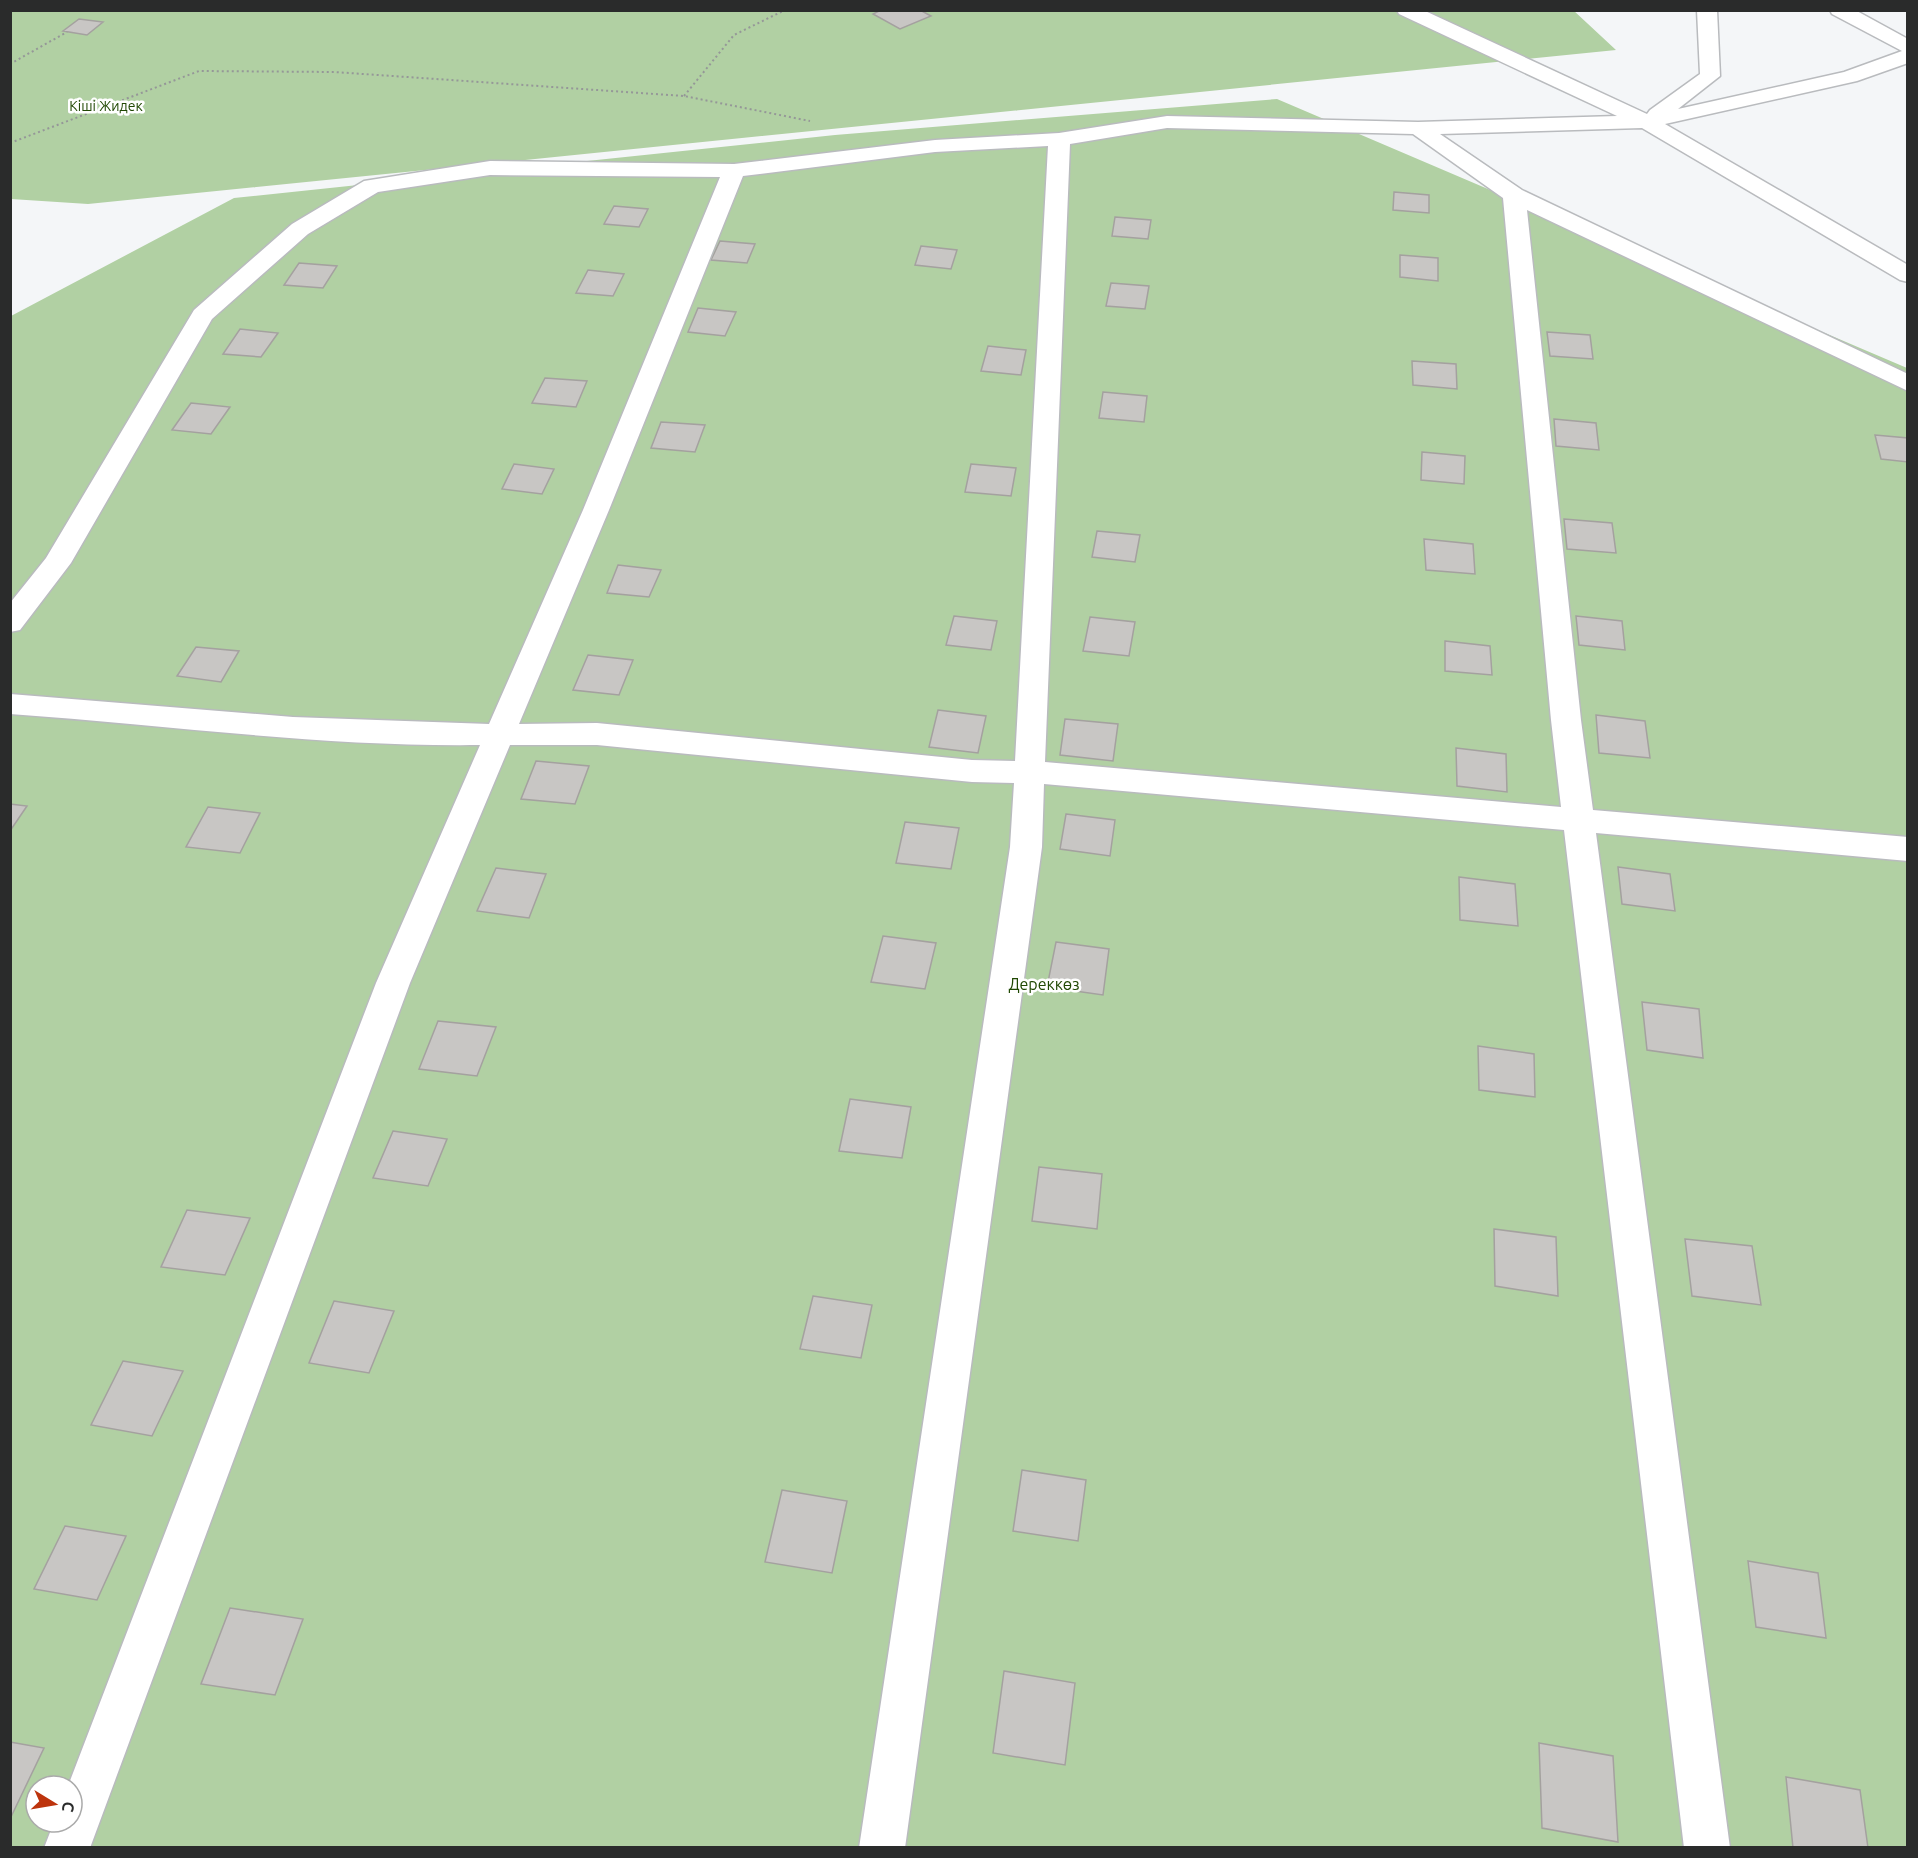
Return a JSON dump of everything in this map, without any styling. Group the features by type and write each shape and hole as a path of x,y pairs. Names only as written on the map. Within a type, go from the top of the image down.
{"street":[{"path":"1406,10 1646,122 1908,275"},
{"path":"1646,122 1710,76 1707,10"},
{"path":"1839,10 1908,47"},
{"path":"10,622 57,563 202,315 300,229 372,186 490,168 734,171 935,146 1059,140 1167,122 1418,128 1646,122 1850,77 1908,56"},
{"path":"1418,128 1514,195 1908,384"},
{"path":"882,1848 1026,847 1059,140"},
{"path":"67,1848 393,982 596,510 734,171"},
{"path":"1514,195 1566,720 1707,1848"},
{"path":"10,705 102,710 293,728 500,735 597,734 972,771 1030,772 1908,849"}],"path":[{"path":"684,96 734,34 785,10"},
{"path":"10,64 68,32"},
{"path":"10,143 199,71 334,72 684,96 821,123"}],"green space":[{"name":"Кіші Жидек","path":"1573,10 1616,50 88,204 11,199 10,11"},
{"name":"Дереккөз","path":"1277,99 1907,368 1907,1847 11,1848 11,316 234,198 835,135"}],"building":[{"path":"881,10 920,10 931,16 900,29 873,14"},
{"path":"79,19 103,22 87,35 63,31"},
{"path":"1394,192 1429,195 1429,213 1393,210"},
{"path":"614,206 648,209 639,227 604,224"},
{"path":"1115,217 1151,220 1148,239 1112,236"},
{"path":"720,241 755,244 747,263 711,260"},
{"path":"921,246 957,250 951,269 915,265"},
{"path":"1400,255 1438,258 1438,281 1400,277"},
{"path":"299,263 337,266 323,288 284,285"},
{"path":"588,270 624,274 613,296 576,293"},
{"path":"1111,283 1149,286 1145,309 1106,306"},
{"path":"698,308 736,312 725,336 688,332"},
{"path":"240,329 278,333 261,357 223,354"},
{"path":"1547,332 1590,335 1593,359 1550,356"},
{"path":"988,346 1026,350 1021,375 981,371"},
{"path":"1412,361 1456,364 1457,389 1413,385"},
{"path":"545,378 587,381 576,407 532,403"},
{"path":"1103,392 1147,396 1144,422 1099,418"},
{"path":"191,403 230,407 211,434 172,430"},
{"path":"1554,419 1596,423 1599,450 1556,446"},
{"path":"661,422 705,425 695,452 651,448"},
{"path":"1875,435 1908,438 1908,462 1881,459"},
{"path":"1422,452 1465,456 1464,484 1421,480"},
{"path":"514,464 554,469 542,494 502,489"},
{"path":"971,464 1016,468 1011,496 965,492"},
{"path":"1564,519 1612,523 1616,553 1567,549"},
{"path":"1097,531 1140,535 1135,562 1092,557"},
{"path":"1424,539 1473,544 1475,574 1426,570"},
{"path":"618,565 661,570 649,597 607,593"},
{"path":"954,616 997,621 991,650 946,645"},
{"path":"1576,616 1622,621 1625,650 1579,645"},
{"path":"1090,617 1135,622 1129,656 1083,651"},
{"path":"1445,641 1490,646 1492,675 1445,671"},
{"path":"196,647 239,651 221,682 177,676"},
{"path":"588,655 633,660 619,695 573,690"},
{"path":"938,710 986,716 978,753 929,747"},
{"path":"1596,715 1645,721 1650,758 1599,753"},
{"path":"1065,719 1118,724 1113,761 1060,755"},
{"path":"1456,748 1506,754 1507,792 1457,786"},
{"path":"536,761 589,766 575,804 521,799"},
{"path":"10,804 27,806 10,831"},
{"path":"208,807 260,813 240,853 186,847"},
{"path":"1066,814 1115,820 1110,856 1060,849"},
{"path":"905,822 959,828 951,869 896,863"},
{"path":"1618,867 1670,874 1675,911 1622,904"},
{"path":"496,868 546,874 529,918 477,911"},
{"path":"1459,877 1515,884 1518,926 1460,920"},
{"path":"883,936 936,943 925,989 871,982"},
{"path":"1056,942 1109,949 1103,995 1047,987"},
{"path":"1642,1002 1699,1009 1703,1058 1647,1050"},
{"path":"438,1021 496,1027 477,1076 419,1069"},
{"path":"1478,1046 1534,1054 1535,1097 1479,1090"},
{"path":"850,1099 911,1107 902,1158 839,1151"},
{"path":"393,1131 447,1139 428,1186 373,1178"},
{"path":"1039,1167 1102,1174 1097,1229 1032,1221"},
{"path":"187,1210 250,1218 225,1275 161,1267"},
{"path":"1494,1229 1556,1237 1558,1296 1495,1286"},
{"path":"1685,1239 1752,1246 1761,1305 1692,1296"},
{"path":"813,1296 872,1305 861,1358 800,1349"},
{"path":"334,1301 394,1311 369,1373 309,1363"},
{"path":"123,1361 183,1371 152,1436 91,1425"},
{"path":"1022,1470 1086,1480 1078,1541 1013,1531"},
{"path":"782,1490 847,1501 832,1573 765,1562"},
{"path":"65,1526 126,1536 97,1600 34,1589"},
{"path":"1748,1561 1818,1573 1826,1638 1756,1627"},
{"path":"230,1608 303,1619 275,1695 201,1684"},
{"path":"1004,1671 1075,1683 1065,1765 993,1753"},
{"path":"10,1742 44,1748 32,1774 24,1774 24,1790 10,1819"},
{"path":"1539,1743 1613,1756 1618,1842 1542,1828"},
{"path":"1786,1777 1860,1790 1868,1848 1793,1848"}]}
